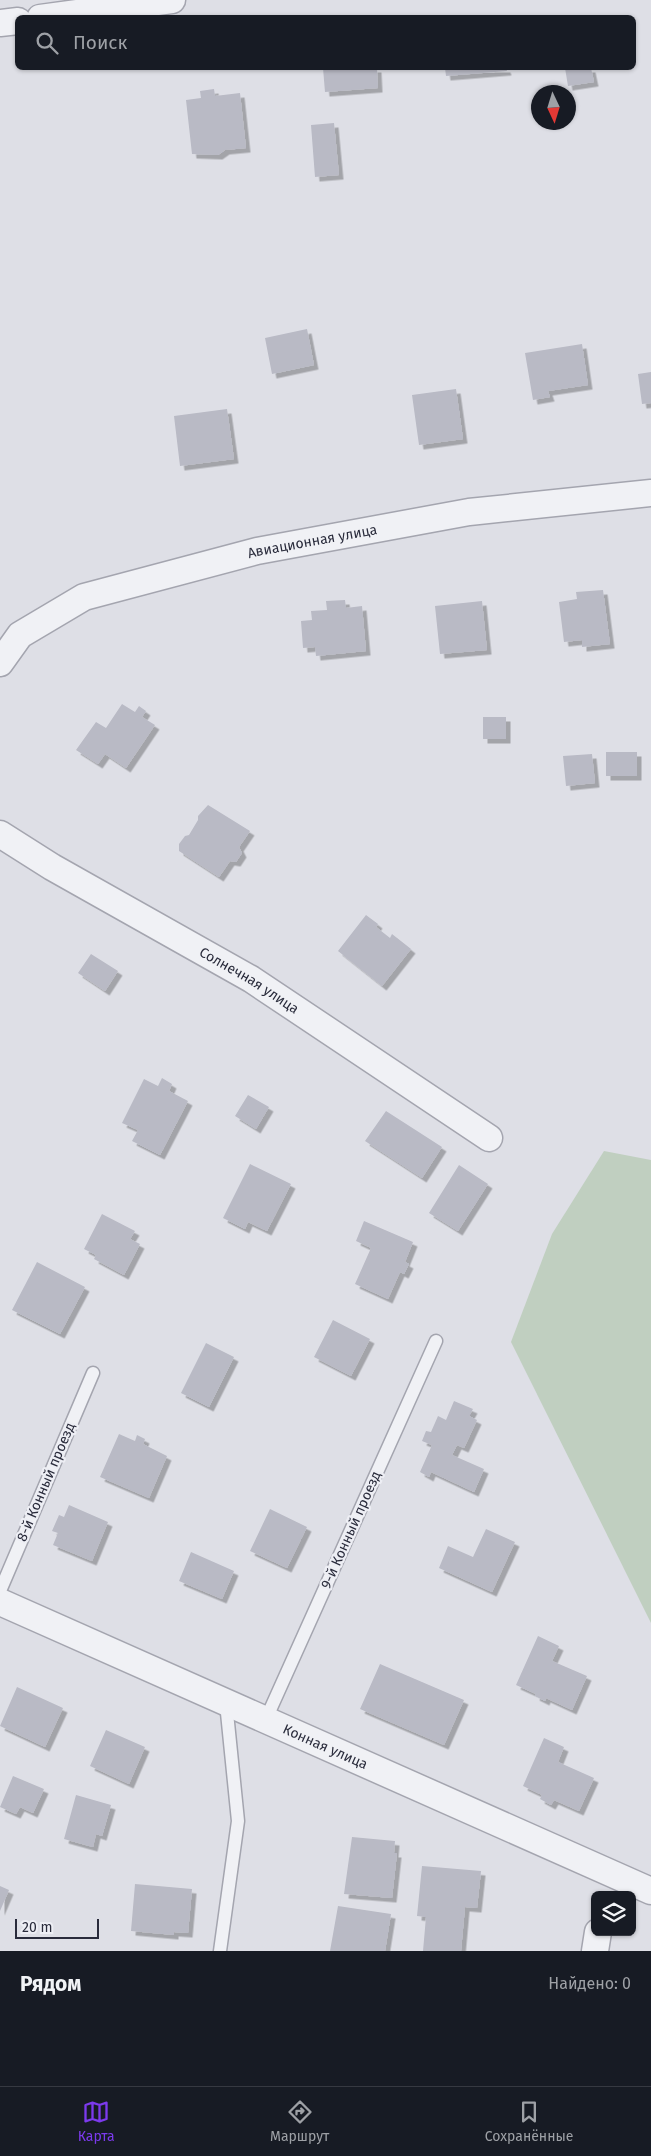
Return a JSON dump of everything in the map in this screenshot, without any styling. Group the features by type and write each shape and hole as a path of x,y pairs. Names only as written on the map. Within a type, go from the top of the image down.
{"street":[{"path":"62,15 172,0"},
{"path":"0,23 15,20"},
{"name":"Авиационная улица","path":"0,662 20,636 84,597 238,556 469,512 651,493"},
{"name":"Солнечная улица","path":"0,834 52,867 251,979 489,1138"},
{"name":"Конная улица","path":"0,1602 226,1704 266,1720 606,1883 651,1891"},
{"path":"595,1951 597,1936"}],"lane":[{"name":"9-й Конный проезд","path":"266,1720 436,1340"},
{"name":"8-й Конный проезд","path":"0,1591 93,1373"},
{"path":"220,1951 238,1821 226,1704"}],"green space":[{"path":"604,1151 651,1160 651,1623 511,1342 552,1234"}],"building":[{"path":"323,70 377,70 378,88 325,92"},
{"path":"445,70 507,71 446,76"},
{"path":"565,70 591,70 594,82 568,85"},
{"path":"214,89 215,96 240,93 246,148 225,150 218,155 192,154 186,100 201,98 200,91"},
{"path":"334,123 339,175 315,177 311,125"},
{"path":"307,329 314,365 272,374 265,338"},
{"path":"582,344 588,385 548,391 550,397 533,400 525,353"},
{"path":"651,372 651,403 642,404 638,374"},
{"path":"456,389 463,439 419,445 412,395"},
{"path":"227,409 234,459 180,466 174,416"},
{"path":"603,590 610,644 582,647 582,640 564,642 559,602 577,599 576,592"},
{"path":"345,600 346,608 362,606 366,651 316,656 315,647 303,648 301,621 312,620 311,611 327,610 326,601"},
{"path":"482,601 487,650 440,654 435,606"},
{"path":"122,704 135,712 139,706 146,711 142,717 155,725 126,768 105,754 98,764 76,750 96,722 106,728"},
{"path":"483,717 506,717 506,739 483,739"},
{"path":"606,752 637,752 637,776 606,776"},
{"path":"592,754 595,783 566,786 563,756"},
{"path":"208,805 250,831 239,847 242,853 236,862 230,861 219,877 179,851 179,844 185,836 189,835 198,820 198,816"},
{"path":"366,915 378,924 376,927 390,938 392,934 411,949 382,986 338,951"},
{"path":"91,954 118,971 105,991 78,973"},
{"path":"162,1078 172,1084 169,1091 188,1101 160,1155 132,1141 138,1130 122,1123 144,1079 158,1086"},
{"path":"248,1095 269,1107 256,1129 235,1116"},
{"path":"386,1111 442,1147 422,1178 365,1141"},
{"path":"250,1164 291,1184 267,1231 248,1222 245,1229 223,1218"},
{"path":"459,1165 488,1184 458,1231 429,1213"},
{"path":"102,1214 135,1231 130,1239 140,1244 124,1275 94,1259 96,1255 84,1249"},
{"path":"364,1221 413,1242 405,1262 409,1264 404,1274 400,1272 388,1299 355,1284 371,1248 356,1241"},
{"path":"37,1262 85,1287 60,1334 12,1310"},
{"path":"333,1320 370,1339 351,1376 314,1357"},
{"path":"206,1343 234,1357 209,1407 181,1393"},
{"path":"454,1401 473,1409 469,1416 477,1420 464,1448 457,1445 452,1455 484,1469 474,1492 431,1472 429,1477 420,1472 432,1445 422,1441 426,1431 431,1432 438,1416 446,1420"},
{"path":"119,1434 135,1441 137,1435 145,1439 143,1444 167,1456 149,1498 100,1477"},
{"path":"69,1505 108,1522 92,1561 53,1545 58,1533 52,1531 59,1515 64,1517"},
{"path":"270,1509 307,1527 287,1568 250,1551"},
{"path":"486,1529 515,1542 492,1592 439,1568 448,1546 473,1557"},
{"path":"191,1552 234,1571 222,1599 179,1581"},
{"path":"538,1636 559,1646 552,1661 587,1676 572,1710 546,1698 545,1701 535,1696 536,1694 516,1685"},
{"path":"380,1664 464,1700 444,1745 360,1709"},
{"path":"17,1687 63,1708 45,1747 0,1726"},
{"path":"106,1730 145,1747 129,1784 90,1766"},
{"path":"544,1738 564,1747 558,1762 594,1778 579,1811 554,1800 551,1805 540,1799 542,1795 523,1786"},
{"path":"13,1776 44,1789 33,1813 20,1807 16,1814 0,1807"},
{"path":"76,1795 111,1805 102,1836 96,1834 93,1847 64,1839"},
{"path":"352,1837 395,1841 394,1853 397,1853 392,1898 344,1894"},
{"path":"422,1866 481,1871 477,1908 465,1907 461,1951 423,1951 426,1917 417,1916"},
{"path":"135,1884 192,1889 188,1933 174,1932 174,1935 131,1931"},
{"path":"0,1886 9,1890 0,1911"},
{"path":"338,1906 391,1914 385,1951 330,1951"}]}
